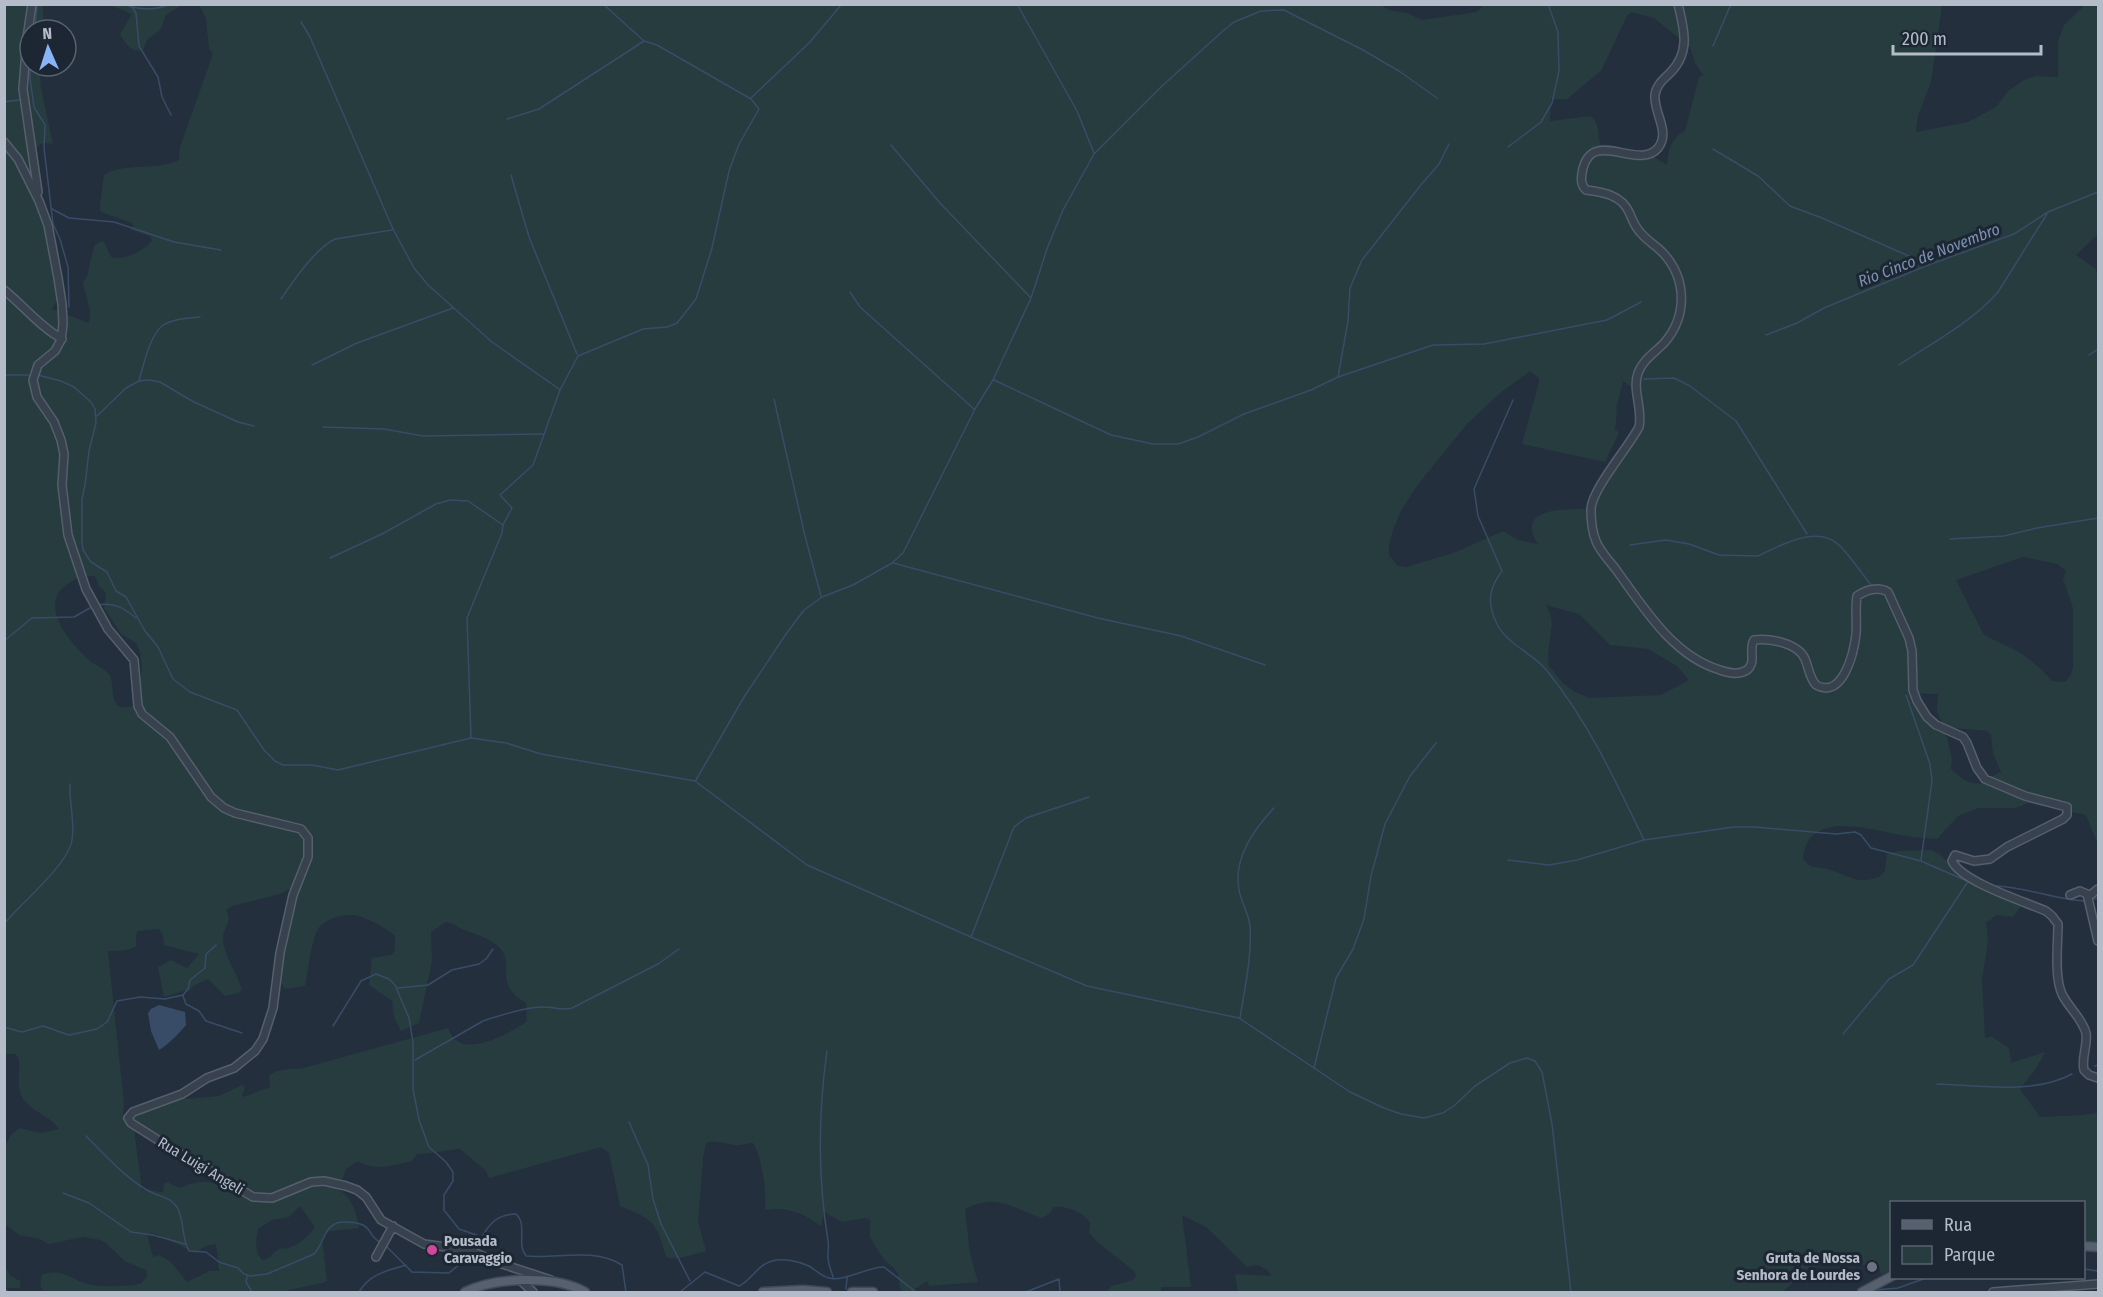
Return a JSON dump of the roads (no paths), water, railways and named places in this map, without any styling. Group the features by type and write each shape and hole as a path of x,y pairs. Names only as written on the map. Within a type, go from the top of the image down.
{"main road":[{"path":"1863,1293 1890,1277"},
{"path":"465,1293 476,1287 495,1282 554,1281 572,1286 585,1293"},
{"path":"763,1293 781,1290 826,1293"},
{"path":"852,1293 873,1293"}],"street":[{"path":"32,4 23,88 39,201"},
{"path":"1678,4 1685,34 1685,45 1682,56 1674,69 1660,82 1655,95 1662,126 1662,141 1651,153 1638,155 1610,149 1599,150 1585,164 1581,177 1586,190 1604,192 1627,208 1638,231 1671,262 1681,284 1682,300 1675,328 1661,346 1641,365 1637,375 1636,387 1641,415 1639,427 1593,499 1592,519 1596,541 1638,600 1676,644 1700,662 1724,672 1741,672 1750,667 1751,645 1754,640 1782,643 1800,652 1816,685 1821,688 1830,687 1840,680 1851,659 1856,635 1857,596 1870,590 1879,589 1888,592 1909,638 1913,657 1913,690 1927,717 1936,725 1963,738 1977,768 1985,779 2025,796 2064,805 2068,811 2063,819 2007,847 1990,859 1974,861 1953,856 1952,861 1966,877 2046,911 2058,924 2058,971 2061,993 2085,1029 2084,1070 2089,1075 2098,1078"},
{"path":"4,142 18,159 48,225 62,304 62,339 49,332 4,290"},
{"name":"Rua Luigi Angeli","path":"62,339 55,351 38,365 33,380 37,397 54,422 61,440 64,454 62,485 68,535 86,589 108,629 134,660 136,698 142,714 170,737 211,797 224,808 251,818 296,826 305,832 310,846 293,895 280,953 273,1008 263,1039 255,1051 234,1068 207,1078 182,1094 133,1112 128,1118 131,1123 253,1197 272,1198 311,1182 335,1183 362,1194 370,1201 381,1220 424,1244 469,1250 554,1281"},
{"path":"2089,896 2098,889"},
{"path":"2070,895 2083,891 2089,896 2098,941"},
{"path":"376,1257 393,1226"},
{"path":"521,1281 533,1293"},
{"path":"1993,1293 2098,1284"}],"water":[{"path":"159,1005 185,1012 186,1025 159,1050 151,1031 148,1013"}],"waterway":[{"path":"36,18 37,4"},
{"path":"123,4 147,9 170,4"},
{"path":"471,737 467,618 502,533 503,525 512,508 500,495 533,465 560,390 578,356 643,329 667,327 677,323 696,299 712,248 729,171 739,144 759,109 751,99 657,45 644,41 603,4"},
{"path":"751,98 809,43 842,4"},
{"path":"1017,4 1077,111 1094,153"},
{"path":"1508,147 1541,122 1552,103 1559,71 1558,32 1548,4"},
{"path":"1713,46 1731,4"},
{"path":"132,7 136,13 139,46 158,77 162,97 171,115"},
{"path":"696,780 744,697 804,610 822,597 853,585 892,563 903,553 975,409 993,380 1031,298 1063,210 1094,154 1161,87 1234,22 1261,11 1284,10 1363,50 1399,71 1437,98"},
{"path":"301,22 310,37 393,229 414,268 428,285 492,342 559,389"},
{"path":"507,119 539,109 644,41"},
{"path":"30,78 34,107 45,125 44,148 53,224 68,267 69,307"},
{"path":"4,102 19,100"},
{"path":"1338,377 1348,321 1350,288 1362,260 1439,164 1449,144"},
{"path":"891,145 940,203 1030,297"},
{"path":"1713,149 1758,176 1790,206 1927,264"},
{"path":"511,175 529,237 577,354"},
{"name":"Rio Cinco de Novembro","path":"1766,335 1928,265 2014,234 2048,212 2098,192"},
{"path":"52,209 69,218 114,222 174,242 221,250"},
{"path":"1899,365 1951,332 1988,303 1998,292 2047,214"},
{"path":"281,299 305,266 320,250 335,239 392,230"},
{"path":"850,292 860,307 974,409"},
{"path":"994,380 1111,435 1153,444 1178,444 1198,437 1244,414 1311,390 1338,377 1433,345 1484,344 1607,320 1641,302"},
{"path":"312,365 357,343 453,308"},
{"path":"139,380 150,344 157,331 175,320 200,317"},
{"path":"2089,355 2098,349"},
{"path":"4,375 29,375"},
{"path":"38,375 74,387 91,402 95,409 96,423 89,451 82,499 83,550 91,562 107,572 116,591 126,597 145,631 158,647 173,679 190,692 237,710 264,750 275,761 283,765 312,765 338,770 471,738 506,743 541,754 695,781 807,865 1087,986 1239,1018 1350,1092 1401,1114 1424,1118 1443,1113 1475,1086 1510,1063 1527,1058 1535,1061 1542,1072 1552,1124 1571,1292"},
{"path":"1644,379 1674,378 1690,386 1736,421 1807,534"},
{"path":"97,416 126,388 139,381 150,380 160,382 192,401 238,422 254,426"},
{"path":"774,399 821,596"},
{"path":"1513,400 1474,489 1478,516 1502,571 1492,589 1493,615 1507,637 1542,665 1563,691 1601,753 1644,840"},
{"path":"323,427 384,429 423,436 543,434"},
{"path":"330,558 382,534 436,504 450,500 468,501 503,525"},
{"path":"1950,539 2004,536 2098,518"},
{"path":"1630,545 1666,540 1689,544 1719,555 1758,556 1788,542 1821,537 1840,546 1872,586"},
{"path":"893,563 1098,618 1181,636 1265,665"},
{"path":"97,605 109,604 127,611 136,618"},
{"path":"4,641 32,618 74,617 90,608"},
{"path":"1906,695 1930,764 1932,781 1921,860"},
{"path":"1314,1068 1336,978 1353,949 1364,919 1371,876 1385,824 1410,776 1436,743"},
{"path":"4,924 53,872 69,850 73,833 70,784"},
{"path":"971,937 1014,827 1026,818 1089,797"},
{"path":"1240,1018 1248,972 1250,937 1249,922 1239,890 1239,867 1247,845 1259,825 1274,808"},
{"path":"1508,860 1549,865 1577,860 1644,840 1734,827 1836,834 1855,832 1861,835 1871,848 1921,861 1976,885"},
{"path":"1843,1034 1889,979 1913,965 1967,883"},
{"path":"1996,886 2085,901"},
{"path":"2094,899 2098,898"},
{"path":"4,1027 22,1032 43,1026 69,1035 97,1029 107,1022 117,1001 140,997 165,999 183,995 188,989 190,980 205,968 206,954 216,945"},
{"path":"398,988 428,985 452,970 479,964 493,949"},
{"path":"415,1060 483,1021 530,1008 572,1008 658,964 679,949"},
{"path":"333,1026 361,981 376,974 389,979 395,985 409,1018 413,1042 413,1089 419,1120 429,1147 446,1162 453,1172 453,1181 444,1195 444,1210 459,1229 482,1237"},
{"path":"183,996 186,1004 199,1011 206,1021 242,1033"},
{"path":"827,1051 822,1099 821,1170 828,1260 833,1277"},
{"path":"1937,1084 2023,1087 2041,1085 2072,1074"},
{"path":"629,1122 648,1165 653,1199 661,1224 690,1281"},
{"path":"86,1136 136,1183 175,1204 189,1251 206,1252 219,1262 238,1268 250,1276"},
{"path":"63,1193 89,1203 131,1232 153,1235 185,1244"},
{"path":"475,1248 495,1220 516,1214 521,1224 522,1246 526,1256 587,1255 611,1260 622,1265 626,1292"},
{"path":"250,1276 267,1274 314,1254 329,1229 337,1223 352,1222 363,1225 380,1242"},
{"path":"386,1246 412,1272 449,1273 471,1255"},
{"path":"680,1292 705,1272 739,1286 767,1263 781,1260 805,1264 823,1276 835,1279 884,1267 916,1292"},
{"path":"359,1292 373,1277 406,1265"},
{"path":"2085,1269 2098,1271"},
{"path":"247,1277 246,1282 252,1292"},
{"path":"846,1289 847,1277"},
{"path":"1026,1292 1059,1279 1060,1292"},
{"path":"1875,1290 1898,1288 1923,1279"},
{"path":"4,1288 9,1292"},
{"path":"37,1292 52,1292"}],"place":[{"name":"Pousada Caravaggio","path":"432,1250"},
{"name":"Gruta de Nossa Senhora de Lourdes","path":"1872,1267"}]}
